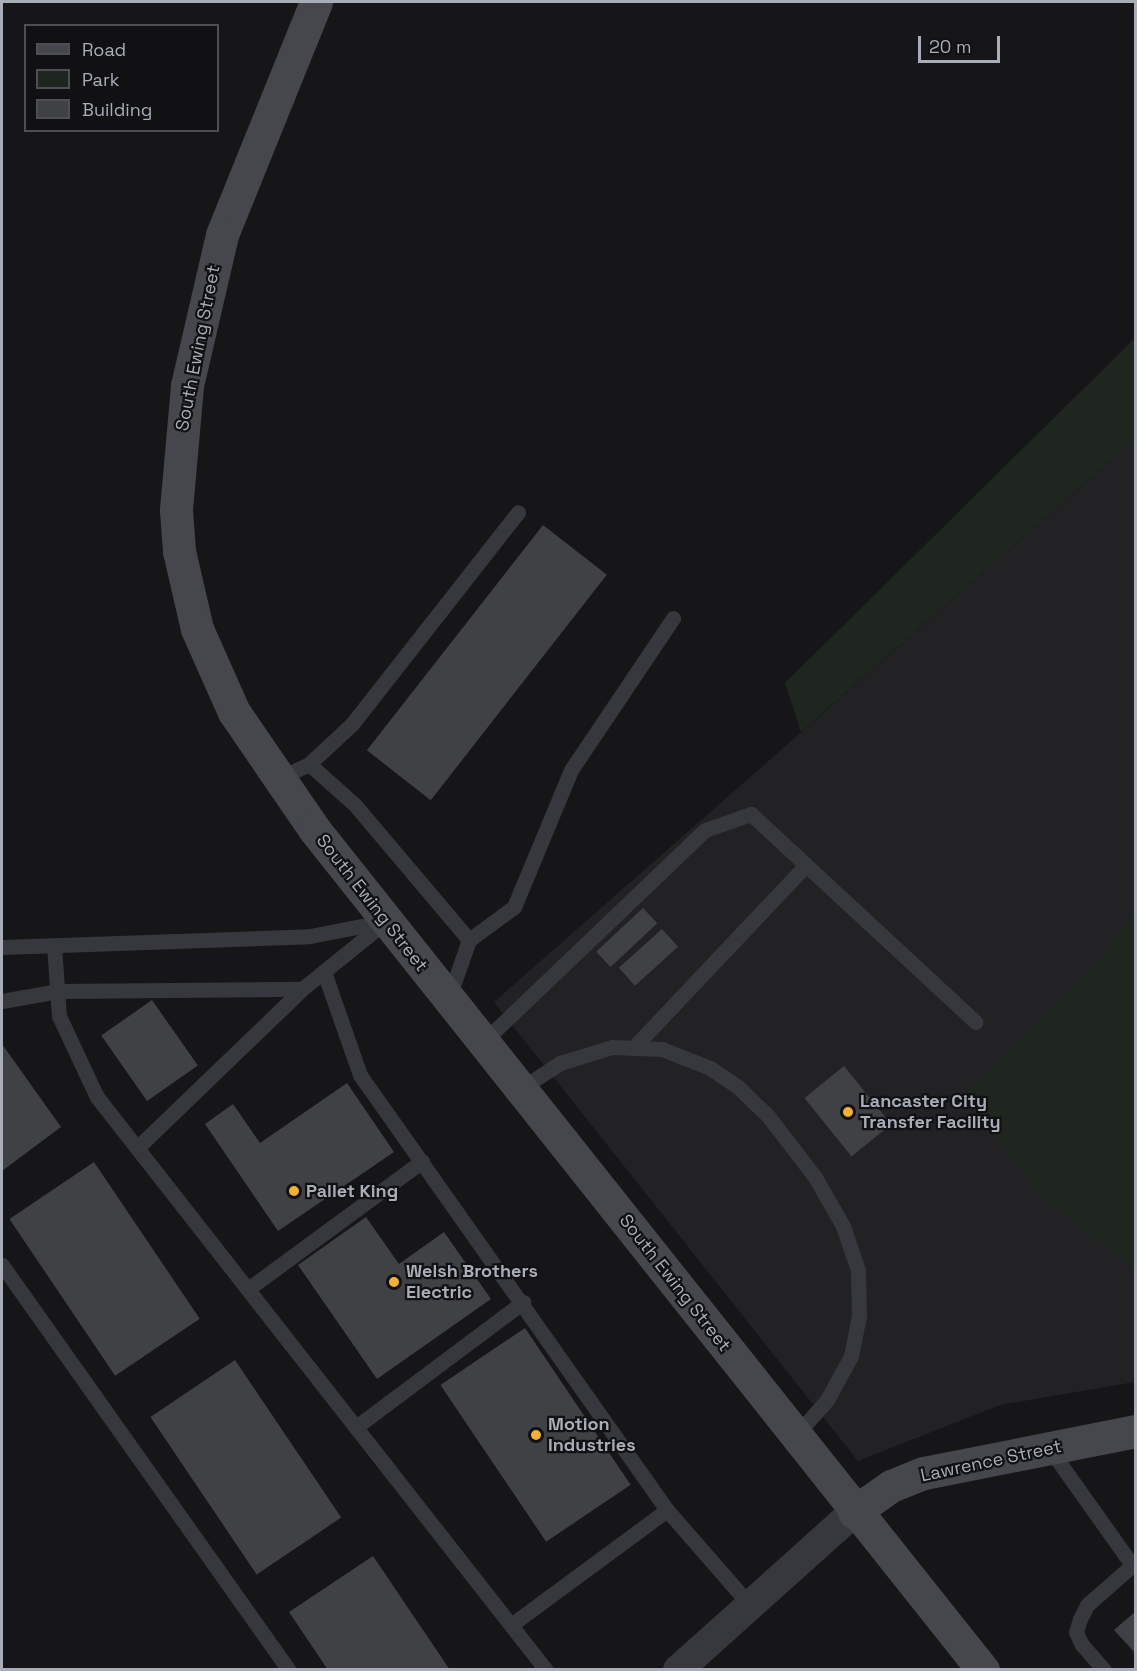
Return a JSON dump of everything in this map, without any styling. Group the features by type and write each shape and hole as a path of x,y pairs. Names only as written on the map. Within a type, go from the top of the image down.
{"street":[{"name":"South Ewing Street","path":"316,2 222,235 187,386 176,484 179,551 197,629 234,712 277,779 385,922 854,1512 983,1670"},
{"name":"Lawrence Street","path":"854,1512 891,1486 924,1473 1136,1431"},
{"path":"678,1670 854,1512"}],"lane":[{"path":"277,779 309,764 352,724 518,512"},
{"path":"448,1000 469,940 514,907 571,770 674,618"},
{"path":"309,764 355,805 469,940"},
{"path":"482,1043 705,830 751,814 976,1023"},
{"path":"633,1048 806,865"},
{"path":"2,946 310,936 385,922"},
{"path":"137,1148 303,989 385,922"},
{"path":"54,946 59,1016 97,1097 546,1670"},
{"path":"324,972 360,1075 523,1302 667,1510 750,1605"},
{"path":"2,1001 58,991 303,989"},
{"path":"520,1089 560,1063 612,1047 662,1049 710,1068 738,1087 768,1116 808,1168 843,1226 858,1270 859,1316 851,1356 826,1400 795,1436"},
{"path":"248,1289 422,1161"},
{"path":"2,1265 289,1670"},
{"path":"356,1427 523,1302"},
{"path":"1049,1448 1134,1563 1087,1605 1080,1619 1077,1632 1082,1645 1104,1670"},
{"path":"511,1625 667,1510"}],"shaded area":[{"path":"1135,439 1135,1382 1000,1405 858,1461 494,1002"}],"green space":[{"path":"1135,338 1135,439 801,732 785,683"},
{"path":"1135,909 1135,1270 1042,1197 963,1095 1097,966"}],"building":[{"path":"543,525 607,575 431,800 367,750"},
{"path":"643,908 657,923 611,967 596,952"},
{"path":"662,929 678,947 635,986 619,968"},
{"path":"152,1000 198,1066 147,1101 101,1036"},
{"path":"2,1044 61,1127 2,1171"},
{"name":"Lancaster City Transfer Facility","path":"844,1066 891,1124 852,1156 804,1098"},
{"name":"Pallet King","path":"347,1083 394,1152 278,1231 205,1124 233,1104 260,1143"},
{"path":"94,1162 200,1319 115,1376 9,1219"},
{"name":"Welsh Brothers Electric","path":"366,1217 399,1264 444,1232 491,1299 377,1379 298,1265"},
{"name":"Motion Industries","path":"525,1328 631,1485 546,1542 440,1385"},
{"path":"235,1360 341,1518 257,1575 150,1417"},
{"path":"373,1556 450,1670 328,1670 289,1612"},
{"path":"1136,1611 1136,1654 1114,1630"}],"place":[{"name":"Lancaster City Transfer Facility","path":"848,1112"},
{"name":"Pallet King","path":"294,1191"},
{"name":"Welsh Brothers Electric","path":"394,1282"},
{"name":"Motion Industries","path":"536,1435"}]}
